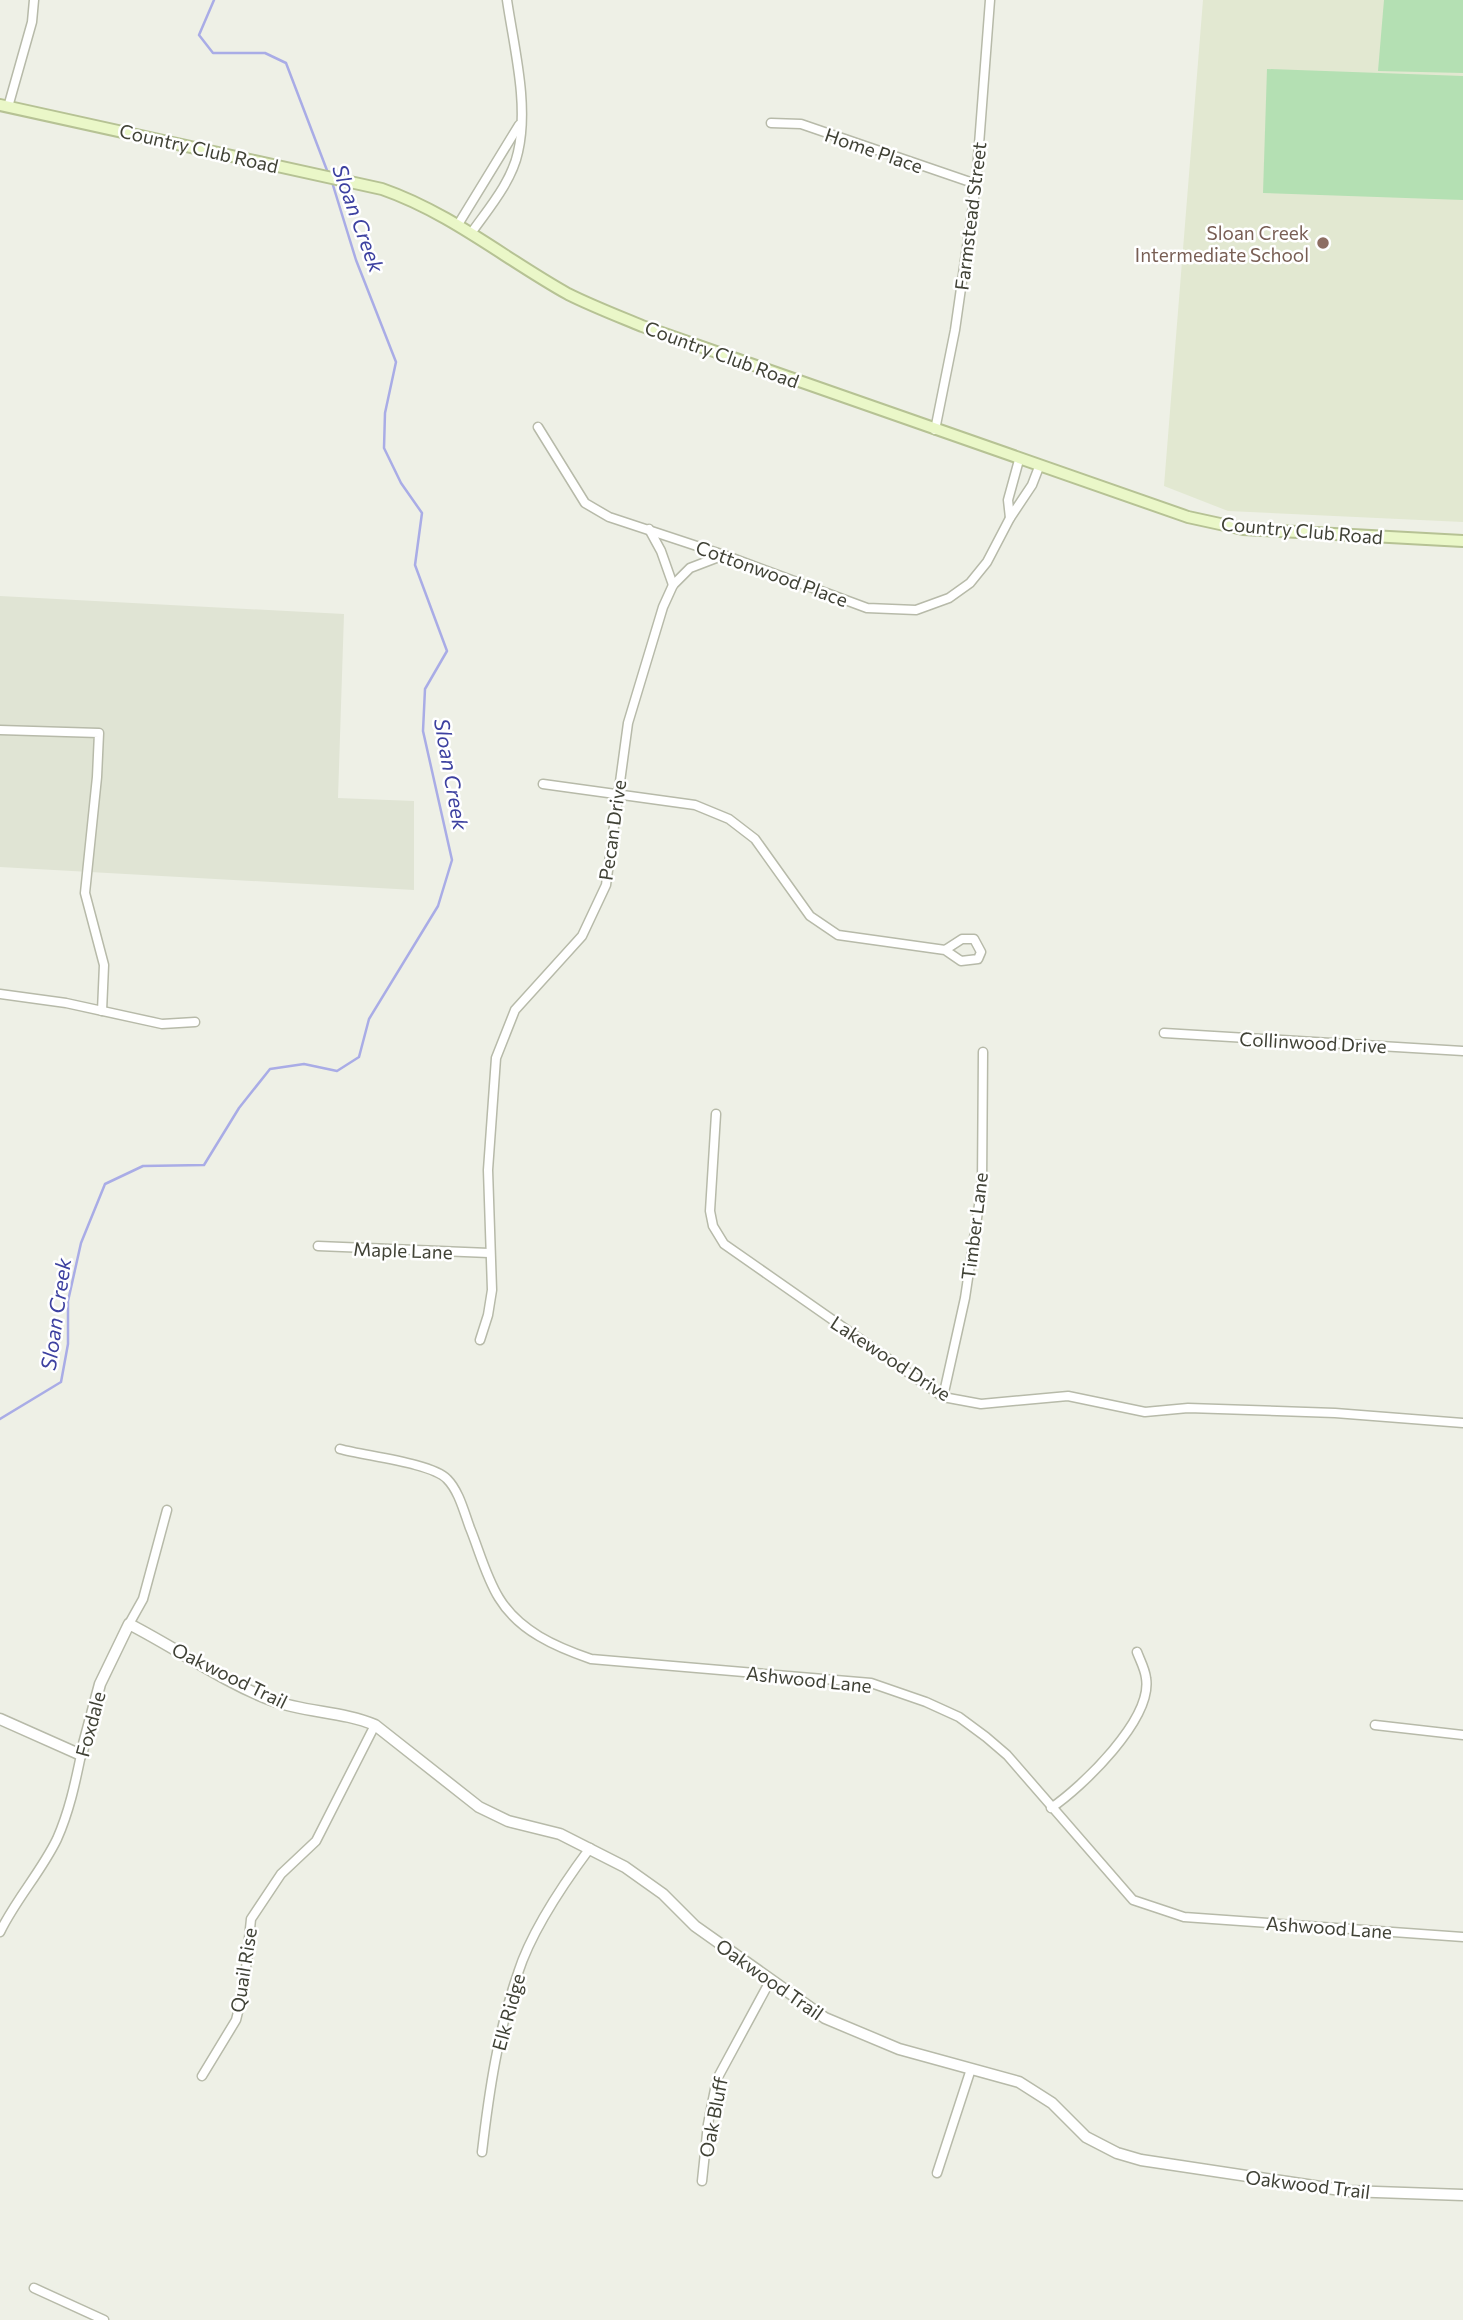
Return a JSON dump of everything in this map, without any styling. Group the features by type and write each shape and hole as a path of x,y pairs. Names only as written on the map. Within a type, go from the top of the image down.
{"main road":[{"name":"Country Club Road","path":"4,106 355,182 418,201 459,223 569,294 642,326 1188,517 1243,529 1463,541"}],"street":[{"path":"4,106 32,22 34,0"},
{"path":"472,232 509,175 518,153 520,91 507,0"},
{"name":"Farmstead Street","path":"935,430 956,330 976,184 990,0"},
{"path":"459,223 521,123"},
{"name":"Home Place","path":"771,123 801,124 976,184"},
{"name":"Cottonwood Place","path":"538,427 586,503 610,517 867,608 916,610 942,602 970,583 987,562 1040,467"},
{"name":"Cottonwood Place","path":"1010,517 1008,500 1019,460"},
{"path":"649,529 661,551 673,585 690,568 723,555"},
{"name":"Pecan Drive","path":"480,1340 492,1290 488,1170 496,1058 515,1010 582,936 606,885 628,723 663,607 673,585"},
{"path":"0,730 99,733 85,893 104,965 102,1011"},
{"path":"543,784 695,805 729,819 755,839 810,916 838,935 945,950"},
{"path":"0,994 162,1024 195,1022"},
{"name":"Collinwood Drive","path":"1164,1033 1463,1051"},
{"name":"Timber Lane","path":"943,1396 965,1298 982,1185 983,1052"},
{"name":"Lakewood Drive","path":"716,1114 710,1211 713,1226 724,1244 943,1396 981,1404 1068,1396 1115,1408 1145,1412 1201,1409 1463,1423"},
{"name":"Maple Lane","path":"318,1246 489,1253"},
{"name":"Ashwood Lane","path":"340,1449 376,1459 428,1466 447,1479 458,1497 499,1598 525,1627 553,1646 591,1659 847,1681 896,1690 959,1717 1007,1755 1133,1899 1184,1917 1463,1937"},
{"name":"Foxdale","path":"0,1932 12,1908 56,1840 72,1797 100,1685 143,1599 167,1510"},
{"name":"Oakwood Trail","path":"129,1624 270,1699 302,1709 355,1717 375,1726 480,1807 508,1821 560,1834 590,1848 647,1882 695,1926 770,1981 846,2029 899,2049 1026,2085 1052,2103 1086,2137 1129,2157 1260,2180 1347,2191 1463,2195"},
{"path":"1051,1808 1074,1793 1114,1750 1138,1716 1147,1680 1138,1652"},
{"path":"0,1719 81,1755"},
{"path":"1375,1725 1463,1735"},
{"name":"Quail Rise","path":"202,2076 236,2020 244,1988 251,1919 281,1874 316,1841 375,1726"},
{"name":"Elk Ridge","path":"482,2152 496,2055 518,1971 563,1885 590,1848"},
{"name":"Oak Bluff","path":"702,2181 708,2124 717,2079 770,1981"},
{"path":"937,2173 971,2069"},
{"path":"34,2288 104,2320"}],"shaded area":[{"name":"Sloan Creek Intermediate School","path":"1203,0 1463,0 1463,522 1228,511 1164,486"},
{"path":"0,596 344,614 338,798 414,801 414,890 0,867"}],"green space":[{"path":"1384,0 1463,0 1463,73 1378,71"},
{"path":"1267,69 1463,76 1463,200 1263,193"}],"waterway":[{"name":"Sloan Creek","path":"214,0 199,35 213,53 265,53 286,63 328,173"},
{"name":"Sloan Creek","path":"0,1419 61,1382 68,1344 68,1301 81,1243 105,1184 143,1166 204,1165 239,1108 270,1069 304,1064 337,1071 359,1057 369,1019 438,906 452,860 423,731 425,689 447,651 415,565 422,513 401,483 384,448 385,413 396,362 356,260 332,182"}],"place":[{"name":"Sloan Creek Intermediate School","path":"1323,243"}]}
